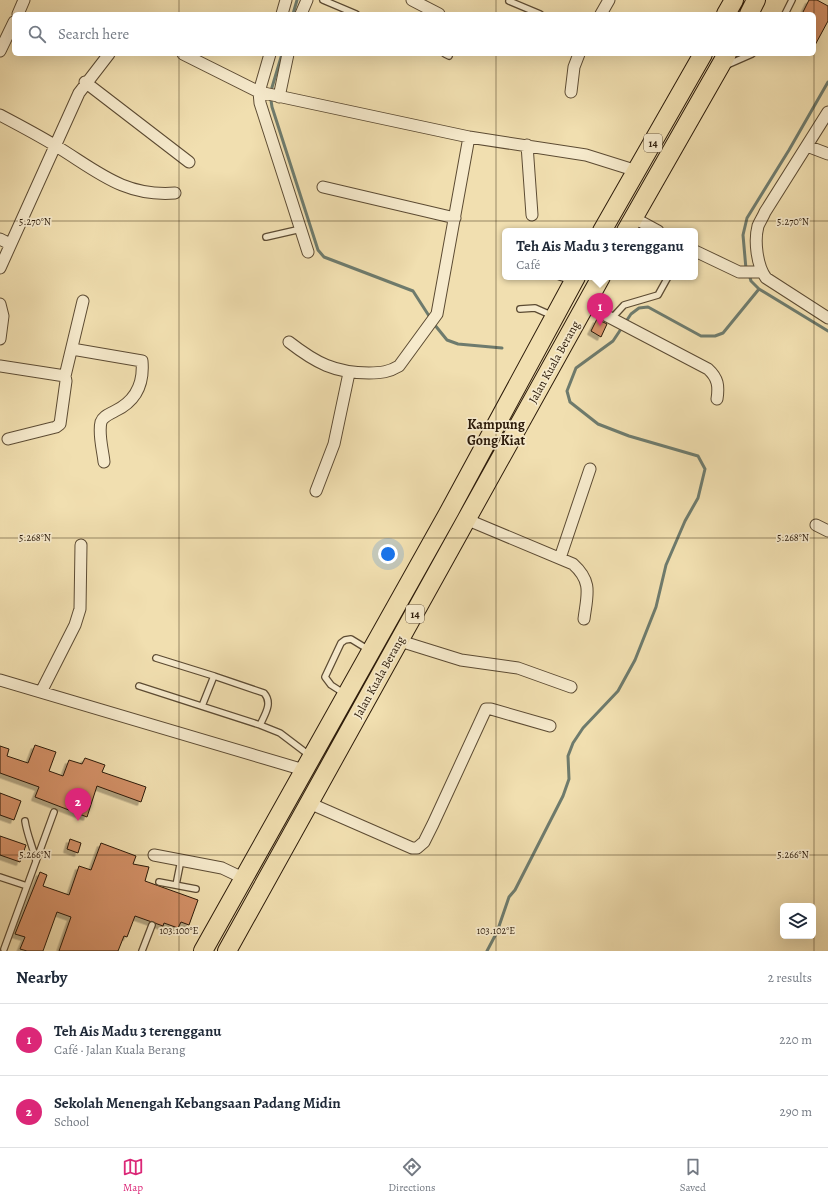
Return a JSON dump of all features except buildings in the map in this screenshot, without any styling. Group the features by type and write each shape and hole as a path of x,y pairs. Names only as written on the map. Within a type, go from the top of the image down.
{"highway":[{"path":"727,12 734,0"},
{"path":"749,12 756,0"},
{"name":"14","path":"604,228 702,56"},
{"name":"14","path":"630,224 722,62"},
{"name":"Jalan Kuala Berang","path":"203,951 345,694 454,503 554,316 569,280"},
{"name":"Jalan Kuala Berang","path":"231,950 309,803 468,520 599,280"},
{"path":"371,649 388,637 400,641"}],"street":[{"path":"19,12 24,0"},
{"path":"283,12 286,0"},
{"path":"302,12 307,0"},
{"path":"412,0 435,12"},
{"path":"602,12 609,0"},
{"path":"0,51 4,32 12,24"},
{"path":"0,268 5,241 56,146 85,82 107,56"},
{"path":"187,56 261,93 469,137 527,145 586,156 637,171"},
{"path":"270,56 260,103 308,252"},
{"path":"277,97 287,56"},
{"path":"571,92 574,67 578,56"},
{"path":"85,82 189,162"},
{"path":"759,273 758,226 828,112"},
{"path":"0,115 56,146 123,187 151,193 175,193"},
{"path":"289,342 311,359 349,373 391,371 399,366 437,314 469,137"},
{"path":"527,145 532,215"},
{"path":"807,146 828,154"},
{"path":"323,188 455,218"},
{"path":"630,224 646,228"},
{"path":"698,252 739,272 759,273 771,283 828,318"},
{"path":"8,439 56,427 60,424 66,388 65,376 83,301"},
{"path":"0,304 3,316 0,339"},
{"path":"586,305 708,369 714,374 718,382 717,399"},
{"path":"72,349 142,361 142,379 138,392 129,403 106,416 102,421 100,427 104,462"},
{"path":"0,366 65,376"},
{"path":"316,491 334,444 349,373"},
{"path":"560,558 590,469"},
{"path":"468,520 573,564 585,578 588,589 584,619"},
{"path":"816,525 828,531"},
{"path":"40,692 75,625 80,609 82,546"},
{"path":"400,641 461,660 518,668 571,687"},
{"path":"0,680 307,763"},
{"path":"309,803 412,848 417,848 424,842 433,824 486,709 517,715 550,726"},
{"path":"154,855 222,868 243,878"}],"lane":[{"path":"323,0 351,12"},
{"path":"786,12 792,0"},
{"path":"509,1 535,12"},
{"path":"722,62 744,56"},
{"path":"266,237 301,229"},
{"path":"616,320 624,305 658,295 666,280"},
{"path":"520,309 535,308 554,316"},
{"path":"345,694 327,682 325,677 341,643 350,639 371,649"},
{"path":"156,658 264,693 268,698 269,704 260,725"},
{"path":"202,706 214,676"},
{"path":"139,686 260,725 280,733 307,763"},
{"path":"4,949 54,812"},
{"path":"25,821 26,832 32,843 36,861"},
{"path":"176,885 182,860"},
{"path":"0,877 27,886"},
{"path":"159,882 196,889"},
{"path":"142,951 152,925"}],"waterway":[{"path":"294,12 297,0"},
{"path":"281,56 270,94 272,107 318,250 324,257 413,291 431,319"},
{"path":"746,269 743,235 747,218 789,150 828,82"},
{"path":"749,274 751,281 759,289 828,331"},
{"path":"487,951 497,932 509,897 515,890 563,796 569,779 568,756 573,743 583,728 618,691 635,660 656,607 666,565 685,521 698,498 705,469 698,456 629,436 598,424 570,402 567,391 576,368 613,341 631,314 639,308 648,307 701,336 715,336 723,333 759,289"},
{"path":"434,324 447,340 458,344 502,348"}],"place":[{"name":"Teh Ais Madu 3 terengganu","path":"600,326"},
{"name":"Sekolah Menengah Kebangsaan Padang Midin","path":"78,821"}],"district":[{"name":"Kampung Gong Kiat","path":"496,432"}]}
